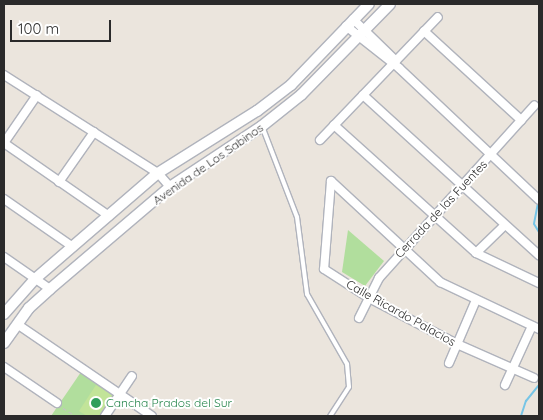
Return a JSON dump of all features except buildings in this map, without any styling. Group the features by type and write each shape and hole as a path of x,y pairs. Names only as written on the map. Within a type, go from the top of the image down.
{"street":[{"name":"Avenida de Los Sabinos","path":"4,314 35,279 158,172 258,111 291,84 369,4"},
{"name":"Avenida de Los Sabinos","path":"4,343 17,324 50,289 170,187 262,126 300,95 390,4"},
{"path":"320,140 396,64 438,16"},
{"path":"350,22 492,153 539,200"},
{"path":"424,31 521,120"},
{"path":"4,75 158,172 170,187"},
{"path":"36,95 4,143 108,216"},
{"path":"363,95 539,255"},
{"name":"Cerrada de las Fuentes","path":"358,318 379,278 534,106"},
{"path":"334,125 476,253 539,283"},
{"path":"59,182 94,132"},
{"path":"186,154 195,171"},
{"name":"Calle Ricardo Palacios","path":"404,249 331,181 324,269 369,298 457,344 534,378"},
{"path":"4,199 73,246"},
{"path":"476,253 505,225"},
{"path":"404,249 440,282 536,328 512,368 506,385"},
{"path":"4,257 50,289"},
{"path":"449,363 476,300"},
{"path":"17,324 152,416"},
{"path":"4,367 57,403"},
{"path":"105,416 132,376"}],"lane":[{"path":"262,126 297,217 307,294 347,364 348,387 330,416"}],"path":[{"path":"57,403 76,416"}],"green space":[{"path":"348,230 384,261 365,286 342,272"},
{"path":"81,372 116,396 102,416 51,416"},
{"name":"Cancha Prados del Sur","path":"96,385 113,396 99,416 87,416 79,411"}],"waterway":[{"path":"538,203 534,224 539,232"},
{"path":"521,416 526,401 539,385"}],"place":[{"name":"Cancha Prados del Sur","path":"96,403"}]}
